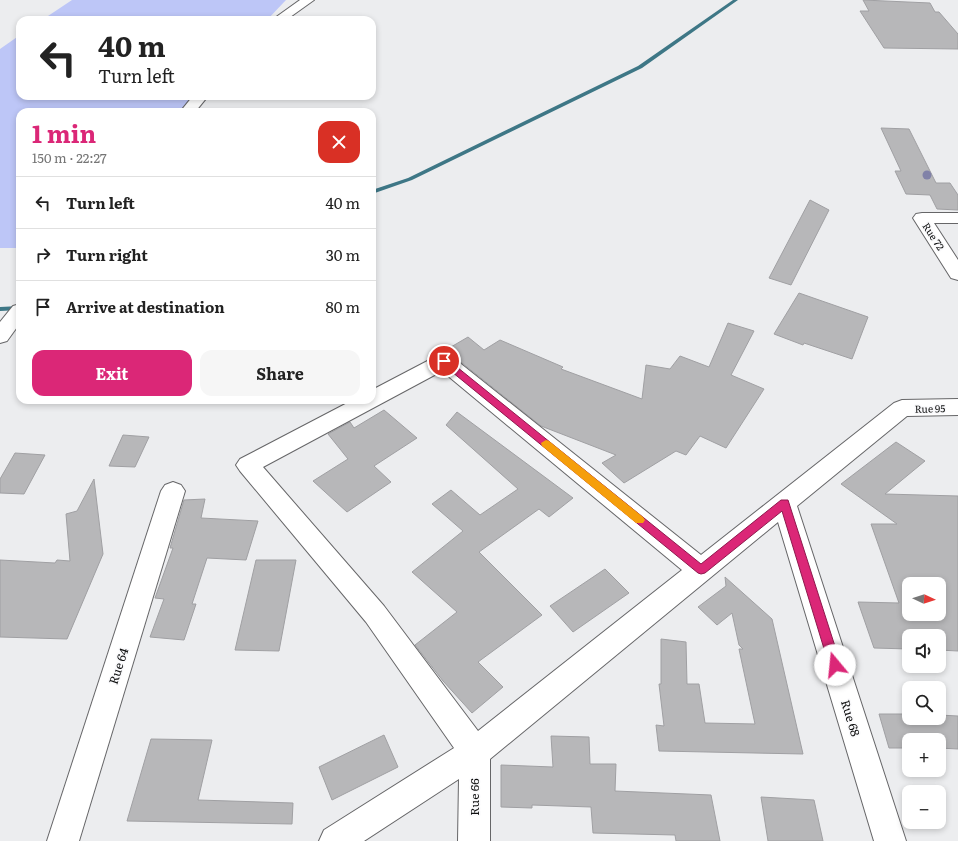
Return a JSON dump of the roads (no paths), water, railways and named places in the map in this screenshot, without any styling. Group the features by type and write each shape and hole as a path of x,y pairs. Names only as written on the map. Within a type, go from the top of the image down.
{"street":[{"path":"284,16 308,0"},
{"path":"190,108 198,100"},
{"name":"Rue 72","path":"958,218 922,218 958,274"},
{"path":"376,397 444,361 701,570"},
{"path":"363,404 248,465 375,614 475,752"},
{"name":"Rue 95","path":"784,503 902,408 958,407"},
{"name":"Rue 64","path":"63,841 173,491"},
{"path":"335,841 475,752 784,503"},
{"name":"Rue 68","path":"784,503 890,841"},
{"name":"Rue 66","path":"474,841 475,752"}],"waterway":[{"path":"376,191 410,179 640,67 736,0"},
{"path":"0,309 16,308"}]}
